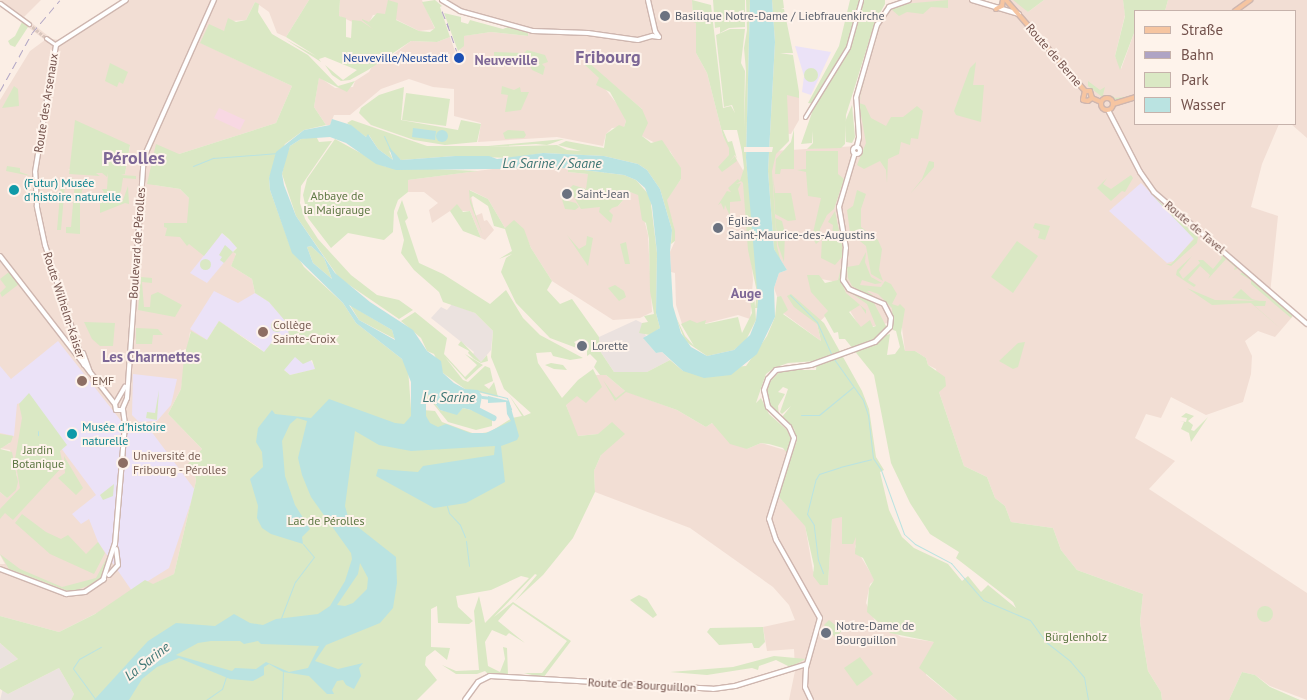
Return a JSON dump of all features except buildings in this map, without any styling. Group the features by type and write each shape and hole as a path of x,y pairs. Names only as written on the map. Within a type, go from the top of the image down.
{"main road":[{"name":"Route des Arsenaux","path":"45,244 37,206 35,172 56,45 126,0"},
{"name":"Boulevard de Pérolles","path":"122,409 127,380 144,157 214,0"},
{"path":"442,0 455,9 533,31 588,33 642,41 652,36 655,31"},
{"path":"648,0 652,22 659,37 652,36"},
{"path":"811,700 805,683 807,664 818,629 819,616 771,529 771,508 794,438 789,427 768,407 764,390 768,379 776,370 815,363 874,342 887,332 891,318 884,304 845,284 844,236 838,210 855,153 852,148 857,146 859,136 855,103 858,85 879,20 889,7 900,1 909,0"},
{"name":"Route de Berne","path":"972,0 996,9 1019,14 1085,91"},
{"path":"996,9 1002,6 1004,0 1019,14"},
{"path":"1235,10 1250,0"},
{"path":"1085,91 1092,93 1092,98 1088,101 1083,100 1085,91"},
{"path":"1092,98 1102,102"},
{"path":"1102,102 1107,98 1113,104"},
{"path":"1102,102 1102,107 1108,110 1113,104 1134,98"},
{"name":"Route de Tavel","path":"1108,110 1140,172 1154,192 1307,324"},
{"name":"Route Wilhelm-Kaiser","path":"45,244 84,365"},
{"path":"0,256 89,371"},
{"path":"80,349 89,371"},
{"name":"Route Wilhelm-Kaiser","path":"89,371 117,403"},
{"name":"Boulevard de Pérolles","path":"117,403 127,380"},
{"path":"117,403 115,409 122,409"},
{"path":"0,569 66,594 85,592 103,580 112,567 111,561 115,544 125,424 122,409 117,403"},
{"path":"112,567 118,566 115,544"},
{"path":"111,561 117,561"},
{"name":"Route de Bourguillon","path":"465,700 478,682 490,676 713,689 742,685 807,664"}],"street":[{"path":"805,117 848,47 861,0"},
{"path":"0,2 29,24"},
{"path":"46,38 56,45"}],"shaded area":[{"path":"0,0 41,0 24,17 52,39 60,40 121,0 309,0 286,37 277,33 269,12 255,2 246,20 231,21 224,31 204,38 201,43 292,86 276,123 179,154 154,185 180,189 190,199 236,255 231,266 252,279 255,293 269,302 288,323 257,346 219,321 207,340 190,332 181,389 168,414 202,449 185,470 195,475 196,481 174,574 59,632 0,616 0,564 5,564 0,555 0,492 7,498 17,476 10,450 0,448 10,443 0,434 0,100 30,51 45,40 0,6","holes":["130,146 125,174 68,170"]},
{"path":"340,0 422,0 435,29 419,31 385,14 373,15 370,21 375,32 339,16"},
{"path":"446,0 692,0 693,22 696,22 696,53 707,73 723,136 744,172 753,280 750,319 738,315 695,326 682,324 676,305 675,273 671,272 670,252 675,241 673,223 667,207 667,199 681,179 679,166 670,151 642,136 642,109 607,79 603,86 624,113 626,121 624,127 612,128 606,134 603,146 557,137 478,142 481,123 454,116 454,89 433,87 409,79 381,89 350,115 334,115 330,125 326,125 314,107 319,77 335,88 353,87 355,81 369,72 374,63 391,56 411,41 437,42 450,37 458,60 463,36 491,32 528,36 529,28 458,8"},
{"path":"909,0 972,0 996,9 1002,0 1018,0 1028,12 1044,0 1123,0 1125,15 1115,56 1121,69 1134,33 1134,125 1279,125 1262,164 1251,207 1278,216 1270,294 1293,316 1275,337 1258,331 1245,341 1252,356 1251,374 1243,402 1206,415 1171,397 1161,418 1146,414 1135,438 1175,461 1149,489 1307,593 1307,700 1270,686 1255,675 1242,672 1229,700 1162,700 1161,692 1148,671 1140,622 1143,594 1077,570 1061,550 1053,528 1011,522 1005,506 995,498 987,477 964,466 939,392 936,369 928,365 926,358 915,351 905,351 901,320 861,329 832,281 810,277 830,312 817,324 821,341 783,313 774,288 779,273 787,270 775,251 770,171 773,151 857,146 855,103 877,25 889,7"},
{"path":"1168,0 1307,0 1307,138 1292,125 1297,125 1297,10 1165,10"},
{"path":"795,46 831,52 811,95 802,92 804,76"},
{"path":"775,91 799,97 799,120 791,134 774,133"},
{"path":"219,108 245,120 240,130 214,118"},
{"path":"500,168 568,168 568,172 588,174 618,206 630,192 638,194 648,235 652,312 640,318 613,320 552,281 531,248 523,229 505,228 488,199 470,190 475,216 482,213 484,221 487,220 494,230 485,240 481,238 470,211 450,211 432,223 429,210 438,203 424,192 408,192 408,180"},
{"path":"1141,183 1195,237 1174,261 1167,263 1109,211"},
{"path":"222,233 237,247 207,283 190,273"},
{"name":"Collège Sainte-Croix","path":"214,291 238,303 255,293 269,302 288,324 316,369 290,375 257,346 219,321 207,340 190,329"},
{"path":"452,304 475,313 493,331 491,350 481,362 473,354 474,352 431,318 441,307 447,310"},
{"path":"636,320 646,325 642,329 646,336 644,339 656,353 662,352 670,360 647,372 614,372 600,351 599,337"},
{"name":"Université de Fribourg - Pérolles","path":"58,341 122,422 148,427 195,490 169,568 132,591 98,542 89,519 81,524 72,514 96,495 26,401 17,404 14,436 0,433 0,366 11,379"},
{"path":"133,374 177,379 171,405 157,421 139,422 132,415"},
{"path":"592,375 606,375 625,391 677,410 706,427 712,423 747,449 761,443 795,453 778,496 805,525 813,571 828,585 832,518 850,514 857,541 855,547 875,580 870,584 866,603 875,621 901,637 935,642 926,675 957,700 789,700 795,671 794,649 767,651 763,627 795,620 789,605 773,587 690,528 595,492 594,471 601,455 598,434 577,436 565,402"},
{"path":"0,643 18,659 0,669"},
{"path":"59,668 74,694 71,700 0,700 3,688 8,694"}],"green space":[{"path":"309,0 340,0 339,16 346,18 346,37 351,38 352,20 361,21 373,29 362,19 369,22 377,13 385,14 388,0 398,3 396,20 419,31 430,32 435,28 422,2 435,0 442,6 440,7 450,37 437,42 411,41 368,70 350,80 341,81 332,75 325,65 343,80 357,70 325,57 319,59 321,62 285,39 316,56 286,37"},
{"path":"692,0 711,5 723,108 731,106 735,113 732,105 724,107 716,35 730,29 745,29 741,63 745,71 744,128 746,71 744,48 747,30 746,0 750,0 746,158 757,264 758,308 755,308 757,292 748,250 743,183 741,181 736,184 741,183 738,189 741,201 730,202 730,216 725,205 724,210 721,203 718,205 727,191 731,192 728,188 738,179 740,181 744,168 742,152 737,130 723,130 728,142 732,141 737,159 735,155 729,162 735,156 737,161 722,172 718,167 729,155 729,148 723,136 707,73 696,53 696,23 693,22"},
{"path":"713,0 745,0 745,27 729,28 720,33 720,27 715,28"},
{"path":"772,0 783,0 784,8 781,8 784,9 793,53 780,53 793,55 799,92 799,98 787,95 789,141 776,154 772,171 777,246 781,262 774,249 768,171 775,42"},
{"path":"850,0 885,0 885,4 875,22 846,115 845,144 841,148 807,149 813,143 812,131 812,143 801,144 815,104 808,103 839,46"},
{"path":"948,0 948,8 931,7 923,14 907,12 899,16 891,9 903,4"},
{"path":"1013,0 1044,0 1028,12"},
{"path":"1123,0 1168,0 1165,10 1134,10 1134,33 1120,70 1115,56 1125,16"},
{"name":"Lac de Pérolles","path":"255,2 259,4 258,12 272,34 308,55 338,86 355,81 347,92 319,78 314,107 326,125 304,130 285,144 269,178 270,190 289,243 304,267 343,303 356,323 402,359 408,368 411,409 435,411 442,422 475,434 490,432 512,418 522,416 509,395 524,416 531,413 504,389 491,357 493,331 475,313 443,302 439,292 414,270 401,253 404,240 397,213 402,200 408,218 405,221 419,263 443,274 490,304 506,290 523,318 540,335 583,358 570,360 553,356 551,352 536,353 538,363 562,398 578,380 593,369 602,387 586,403 577,396 566,405 578,436 598,434 612,422 625,434 601,455 594,471 595,492 573,538 543,575 515,601 537,575 535,574 494,617 513,602 571,641 540,682 533,682 536,676 524,673 542,673 567,641 513,604 498,621 525,643 509,633 506,636 492,630 485,642 488,666 500,672 505,659 503,647 507,648 508,675 489,675 485,671 477,674 456,674 442,665 456,671 479,670 474,611 479,596 485,623 529,578 521,576 491,590 456,596 458,607 473,621 469,624 438,623 437,606 431,609 431,647 450,648 447,660 435,650 426,657 425,665 437,680 417,700 71,700 74,694 59,668 8,694 0,689 0,669 18,659 0,643 0,616 59,632 95,614 145,580 153,584 174,574 196,481 195,475 184,468 202,449 168,414 181,389 184,357 191,331 207,340 219,321 264,352 276,337 280,340 283,337 290,343 287,323 269,302 255,293 252,279 231,266 236,254 233,252 237,248 222,233 204,256 189,244 187,246 180,237 165,236 167,228 164,227 164,223 187,223 189,198 180,189 147,184 156,144 179,154 276,123 292,86 200,43 209,24 224,31 228,18 236,22 246,20","holes":["295,357 303,364 312,360 315,369 290,375 284,370"]},
{"path":"444,13 461,17 461,22 468,24 470,20 503,29 508,27 528,33 528,36 491,32 464,36 464,46 458,51"},
{"path":"22,22 28,27 15,47 10,45 8,41 15,36"},
{"path":"527,50 545,55 548,62 542,64 545,67 543,75 532,70 529,64 494,60 494,52 524,53"},
{"path":"588,62 642,109 648,123 642,136 651,143 662,140 681,168 681,179 667,200 675,231 675,241 671,244 672,230 660,189 647,170 638,164 604,156 543,153 512,158 455,156 401,160 389,151 393,160 378,149 369,135 366,137 347,123 352,120 427,146 488,146 564,139 547,145 488,147 557,145 567,150 581,151 558,145 566,141 604,148 606,134 619,125 624,127 626,121 610,92 596,85 599,78 585,65"},
{"path":"976,62 973,85 984,85 981,122 956,115 954,111 970,68"},
{"path":"110,63 128,72 123,84 119,82 117,87 105,81"},
{"path":"808,68 814,68 818,75 814,82 808,82 804,78 804,72"},
{"path":"1088,81 1100,90 1105,87 1103,95 1115,98 1132,96 1117,100 1101,96 1088,86"},
{"path":"14,86 18,89 19,106 2,108"},
{"path":"502,86 514,90 520,87 521,92 529,92 521,110 505,112 508,95 501,94"},
{"path":"404,87 401,120 458,130 461,120 481,124 477,142 445,145 414,140 371,125 359,113 361,108 379,95"},
{"path":"406,93 450,99 446,126 402,120"},
{"path":"859,103 865,105 871,118 886,126 891,117 903,117 917,106 923,111 918,139 911,138 910,145 901,142 899,154 888,159 887,183 886,170 880,161 864,169 857,165 866,143"},
{"path":"852,105 855,137 852,143 846,142 845,122"},
{"path":"75,120 130,145 125,174 121,175 136,176 136,179 123,178 121,191 115,199 123,200 128,186 129,204 125,203 100,213 100,199 106,196 102,189 107,189 108,173 107,177 102,173 96,173 100,176 69,174"},
{"path":"794,129 794,169 781,169 780,174 775,174 776,159 791,142"},
{"path":"508,130 524,131 526,135 524,138 505,139 503,133"},
{"path":"316,136 319,142 332,141 301,186 300,203 305,219 318,239 351,275 377,295 399,300 413,310 399,319 339,278 296,216 282,174 286,156 290,146 301,139"},
{"name":"Abbaye de la Maigrauge","path":"335,139 386,167 478,171 408,180 408,192 398,200 394,211 393,232 384,240 348,233 331,248 308,218 303,195 307,179"},
{"path":"806,151 838,151 838,174 844,179 834,209 827,215 820,229 821,234 832,238 833,225 828,222 835,211 843,250 842,257 835,265 821,258 822,239 816,244 812,237 821,198 808,196 806,172 797,170 806,169"},
{"path":"929,161 934,162 934,167 910,194 922,179"},
{"path":"7,166 20,168 20,172 31,176 6,171"},
{"path":"568,168 624,175 636,180 650,196 657,253 656,313 660,328 650,335 639,333 642,323 648,322 644,316 654,314 650,291 649,239 646,223 642,220 638,195 630,192 618,206 609,211 613,215 611,223 599,212 600,207 581,209 569,189 573,185 586,189 588,174 568,172"},
{"path":"1131,175 1133,178 1125,192 1122,191 1111,201 1097,188 1107,178 1103,184 1111,189"},
{"path":"773,176 775,193 791,193 796,220 788,221 775,214"},
{"path":"67,178 84,180 80,201 80,234 66,233 66,227 71,227 75,181"},
{"path":"61,183 65,184 61,230 57,230"},
{"name":"Bürglenholz","path":"469,190 488,199 505,228 514,220 524,229 531,248 552,281 547,290 560,304 572,299 599,337 600,351 614,372 647,372 670,360 683,371 746,366 767,336 775,317 777,297 781,296 788,310 783,314 821,341 817,324 794,307 787,296 791,294 824,323 862,391 869,409 876,457 884,470 880,472 889,510 902,537 914,548 948,564 962,581 968,576 981,592 988,585 1016,608 1013,602 956,558 959,552 930,534 910,503 891,463 874,375 845,339 839,339 838,332 834,333 824,315 828,311 811,292 807,275 819,275 825,283 838,280 842,264 841,281 846,293 866,310 866,314 860,305 849,312 861,327 870,320 873,327 876,326 867,304 848,291 873,301 886,326 883,336 890,334 887,355 895,354 900,347 896,331 893,330 892,308 878,294 870,291 867,291 874,296 863,293 852,286 848,278 848,268 847,279 848,283 856,290 849,285 846,280 847,267 859,265 866,252 865,262 871,277 882,283 875,284 862,280 860,285 881,287 885,281 891,284 897,294 892,304 898,306 900,304 905,309 901,333 905,351 915,351 926,358 928,365 945,377 946,386 939,392 964,466 987,477 995,498 1005,506 1011,522 1053,528 1061,550 1077,570 1143,594 1140,622 1148,671 1161,692 1162,700 957,700 919,668 934,642 890,633 867,612 869,588 874,580 863,558 855,554 856,537 853,544 842,544 842,517 832,519 828,585 820,585 813,576 814,566 805,526 778,496 797,440 794,429 782,417 791,406 782,414 780,412 788,389 783,387 778,392 785,394 778,406 779,416 769,406 766,396 768,384 781,370 816,370 817,361 788,363 774,368 766,374 756,403 761,398 769,414 787,430 792,441 787,453 783,448 769,444 761,443 747,449 730,444 712,423 706,427 677,410 626,392 615,401 603,380 616,398 625,391 606,375 600,375 594,367 597,361 590,354 587,356 587,347 580,339 574,342 582,350 550,338 516,303 501,272 506,258 512,254 499,259 512,251 505,229 494,226 488,206 473,196 470,198 483,236 470,203"},
{"path":"857,190 866,194 861,209 861,227 878,240 882,249 879,270 883,281 871,274 866,246 850,233 847,210 853,206"},
{"path":"560,193 564,200 576,203 579,207 575,210 565,209"},
{"path":"1150,193 1198,237 1197,243 1171,266 1166,264 1171,264 1194,239"},
{"path":"457,204 463,212 470,211 481,238 463,231 450,211"},
{"path":"775,218 782,221 785,233 784,262 778,245"},
{"path":"1035,223 1050,226 1045,240 1038,238 1040,231 1033,228"},
{"path":"567,235 579,249 586,245 587,236 593,238 588,266"},
{"path":"1017,241 1038,256 1013,293 991,277"},
{"path":"626,242 630,264 625,264 620,244"},
{"path":"225,245 233,252 224,263 220,260 222,257 219,255"},
{"path":"311,246 324,258 332,279 313,263 307,247"},
{"path":"1220,255 1222,255 1237,267 1237,269 1234,270 1235,267 1226,259 1208,279 1210,275 1200,266 1188,280 1196,285 1194,287 1176,275 1177,270 1192,256 1179,272 1183,279 1200,263 1198,260 1203,260 1213,269 1222,258"},
{"path":"205,258 211,264 205,270 199,264"},
{"path":"9,272 19,284 2,297 0,293 6,287 0,279"},
{"path":"1243,272 1293,315 1291,318 1251,284 1251,280 1240,274"},
{"path":"141,277 152,278 152,283 142,282 144,307 150,307 151,295 158,292 182,305 175,317 138,310"},
{"path":"615,285 624,291 626,297 619,301 608,288"},
{"path":"1187,288 1215,300 1266,301 1265,306 1255,306 1281,329 1251,303 1212,305"},
{"path":"1241,289 1252,299 1259,301 1232,298"},
{"path":"749,293 754,293 756,320 746,340 734,350 707,356 685,341 675,315 685,336 694,346 681,324 690,320 697,323 706,320 705,324 738,317 742,333 752,313"},
{"path":"350,305 392,330 395,339 359,320"},
{"path":"415,312 447,338 444,354 465,377 477,365 465,354 483,365 466,380 445,357 463,380 468,382 485,366 490,368 493,381 484,385 489,389 494,382 498,397 465,389 443,373 434,354 427,351 421,338 401,321"},
{"path":"275,320 279,320 283,326 279,332 275,332 271,328 271,324"},
{"path":"84,322 115,323 113,346 100,346 92,339"},
{"path":"136,328 158,329 163,335 153,335 152,344 136,344"},
{"path":"461,341 481,362 487,355 488,361 481,363 474,359 468,353 469,351 458,345"},
{"path":"1025,342 1018,367 1013,369 999,361 1018,343"},
{"path":"551,363 563,365 567,370 554,369 545,365"},
{"path":"159,390 157,420 146,418 147,412 155,413"},
{"path":"426,392 440,410 457,414 463,408 479,412 492,418 492,426 476,430 448,422 431,401 426,399"},
{"name":"Jardin Botanique","path":"29,393 67,445 60,451 63,466 13,520 5,513 0,519 0,509 20,488 15,459 22,418 19,404"},
{"path":"1186,413 1194,416 1188,421 1193,425 1191,430 1194,431 1208,417 1191,442 1189,433 1181,429 1184,422 1180,421 1186,422 1187,418 1181,417"},
{"path":"0,434 13,436 11,442 0,449"},
{"path":"0,449 12,452 18,482 16,490 7,498 0,492"},
{"path":"64,456 83,488 76,495 58,478 65,473"},
{"path":"114,484 113,496 103,500 100,495"},
{"path":"22,514 46,532 61,539 68,535 86,554 98,542 105,553 94,574 50,554 15,523"},
{"path":"111,550 103,575 96,583 71,592 9,569 0,554 20,569 62,587 96,578"},
{"path":"639,595 647,599 657,615 653,618 630,600"},
{"path":"1265,606 1273,614 1265,622 1257,614"},
{"path":"829,620 842,631 835,637 824,625"},
{"path":"763,627 765,642 759,648 754,648 752,643 719,645 707,632 710,628"},
{"path":"774,656 806,659 790,667 776,660 759,666 758,670 752,668 707,675 670,672 733,667"},
{"path":"860,657 873,674 857,686 844,668"},
{"path":"1242,672 1255,675 1270,687 1300,700 1229,700"}],"water":[{"name":"La Sarine","path":"750,0 772,0 775,42 768,171 774,249 787,270 779,273 774,288 775,317 757,354 731,375 704,378 683,371 662,352 656,353 643,338 660,328 656,313 657,253 652,206 645,188 636,180 624,175 568,168 396,170 376,164 346,143 330,137 301,139 290,146 282,174 284,185 296,216 335,273 370,302 413,330 427,351 441,361 443,373 454,383 465,389 478,390 482,396 479,412 463,408 457,415 440,410 426,392 426,416 430,423 438,427 446,424 470,433 486,433 511,421 507,414 506,402 488,403 488,396 509,401 519,436 517,440 501,446 505,482 466,503 434,508 376,476 378,469 418,472 423,466 494,455 495,446 411,451 379,445 355,431 345,506 349,520 396,557 397,583 393,608 380,623 326,645 315,661 338,669 363,663 359,668 361,676 354,689 346,685 343,680 337,681 332,690 334,694 327,694 309,676 283,672 269,664 264,667 264,675 253,681 230,679 179,658 157,667 142,679 129,700 94,700 148,641 176,623 215,626 234,614 250,623 263,625 276,619 318,614 330,606 345,581 352,559 351,553 311,497 302,475 298,458 307,421 297,418 290,424 282,441 285,476 295,505 310,529 302,537 303,544 271,534 262,528 257,518 258,506 250,479 263,467 262,452 256,442 258,428 272,410 275,414 311,418 329,399 395,423 404,424 411,416 411,382 402,359 356,323 343,303 292,253 270,190 269,178 276,152 304,130 330,125 332,119 351,125 366,137 368,134 378,149 393,160 389,147 401,160 455,156 489,156 497,159 543,153 604,156 638,164 647,170 660,189 672,230 670,252 673,306 681,333 691,347 707,356 734,350 750,335 756,320 758,301 746,158","holes":["311,246 324,258 332,279 313,263 307,247","349,305 392,330 395,340 359,320","360,563 368,578 367,589 353,603 345,606 337,605 358,574","240,641 244,644 258,641 261,644 319,646 308,668 289,672 266,662 256,669 235,668 232,671 176,655 198,643"]},
{"path":"413,128 436,131 435,140 412,137"},
{"path":"442,130 448,136 442,142 436,136"}],"pier":[{"path":"744,147 773,147 772,152 744,152"}],"waterway":[{"path":"384,136 390,149"},
{"path":"193,166 213,158 278,153"},
{"path":"790,295 817,322 832,355"},
{"path":"834,359 863,400 868,415 873,458 881,470 904,534 915,544 951,563 983,600 1030,620 1046,642 1070,661 1084,677 1088,700"},
{"path":"801,415 819,415 853,387"},
{"name":"La Sarine","path":"475,390 507,398 511,409"},
{"name":"La Sarine","path":"482,397 491,398"},
{"name":"La Sarine / Saane","path":"474,408 494,418"},
{"path":"823,573 818,560 814,525 807,514 816,479 819,474 871,459"},
{"path":"447,506 449,513 460,525 465,537"},
{"path":"466,541 469,566"},
{"path":"281,618 295,582 314,557 303,544"},
{"path":"96,700 73,668 79,659 101,647"},
{"path":"282,700 283,672"},
{"path":"206,700 222,689 226,677"}],"tunnel":[{"path":"29,24 46,38"}],"railway":[{"path":"0,91 32,33 60,0"},
{"path":"442,11 449,28"},
{"path":"447,23 458,55"}],"place":[{"name":"Basilique Notre-Dame / Liebfrauenkirche","path":"665,16"},
{"name":"Neuveville/Neustadt","path":"459,58"},
{"name":"(Futur) Musée d'histoire naturelle","path":"14,190"},
{"name":"Saint-Jean","path":"567,194"},
{"name":"Église Saint-Maurice-des-Augustins","path":"718,228"},
{"name":"Collège Sainte-Croix","path":"263,332"},
{"name":"Lorette","path":"582,346"},
{"name":"EMF","path":"82,381"},
{"name":"Musée d'histoire naturelle","path":"72,434"},
{"name":"Université de Fribourg - Pérolles","path":"123,463"},
{"name":"Notre-Dame de Bourguillon","path":"826,633"}],"district":[{"name":"Fribourg","path":"608,57"},
{"name":"Neuveville","path":"506,60"},
{"name":"Pérolles","path":"134,158"},
{"name":"Auge","path":"746,293"},
{"name":"Les Charmettes","path":"151,357"}]}
